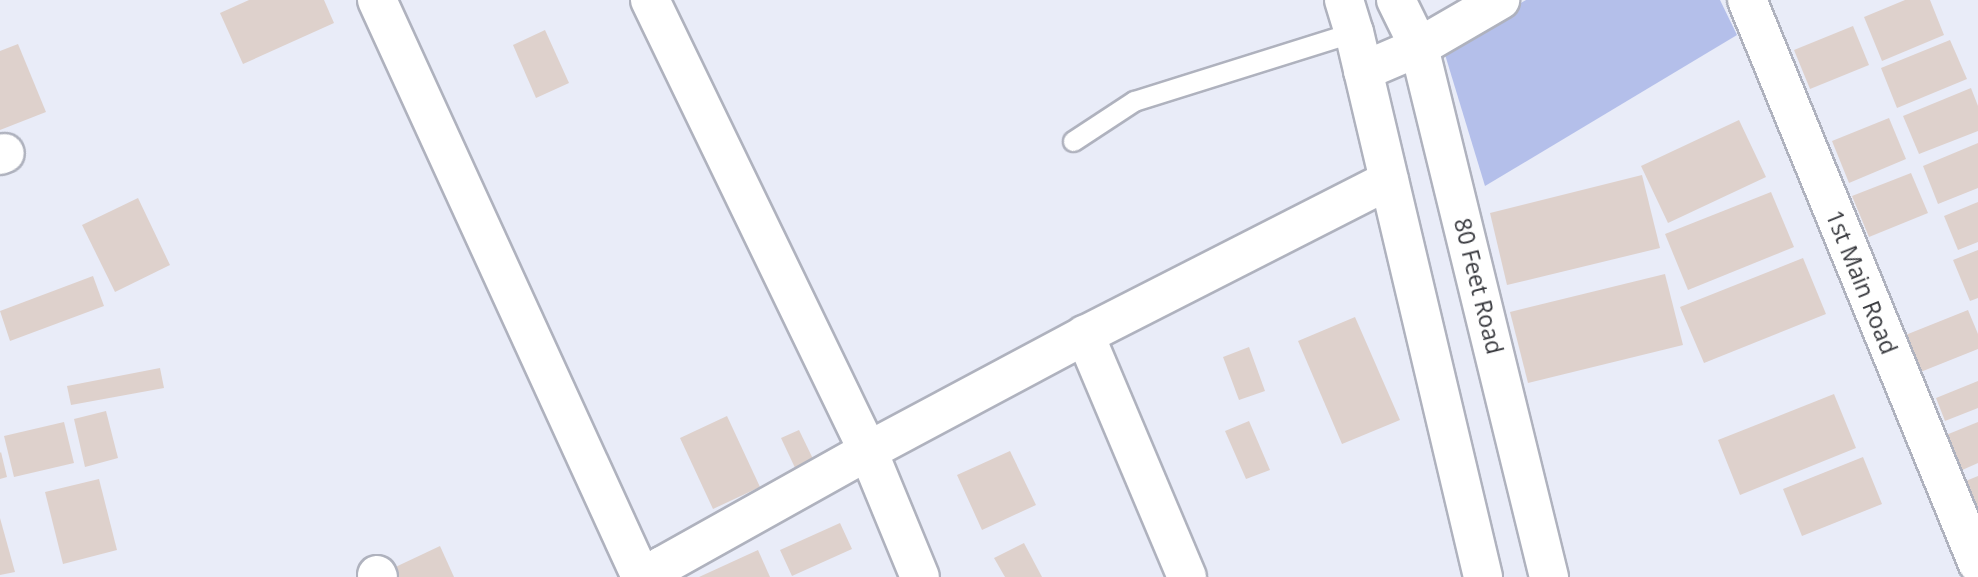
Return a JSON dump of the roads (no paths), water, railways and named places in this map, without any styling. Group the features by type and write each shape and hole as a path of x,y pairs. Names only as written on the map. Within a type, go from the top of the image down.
{"street":[{"path":"377,0 641,577"},
{"path":"650,0 868,451 920,577"},
{"name":"80 Feet Road","path":"1396,0 1419,47 1549,577"},
{"path":"1363,71 1419,47 1500,0"},
{"name":"1st Main Road","path":"1747,0 1978,564"},
{"path":"1349,16 1483,577"},
{"path":"651,577 662,566 868,451 1085,335 1389,180"},
{"path":"1085,335 1187,577"}],"lane":[{"path":"1073,141 1133,102 1349,16"}]}
